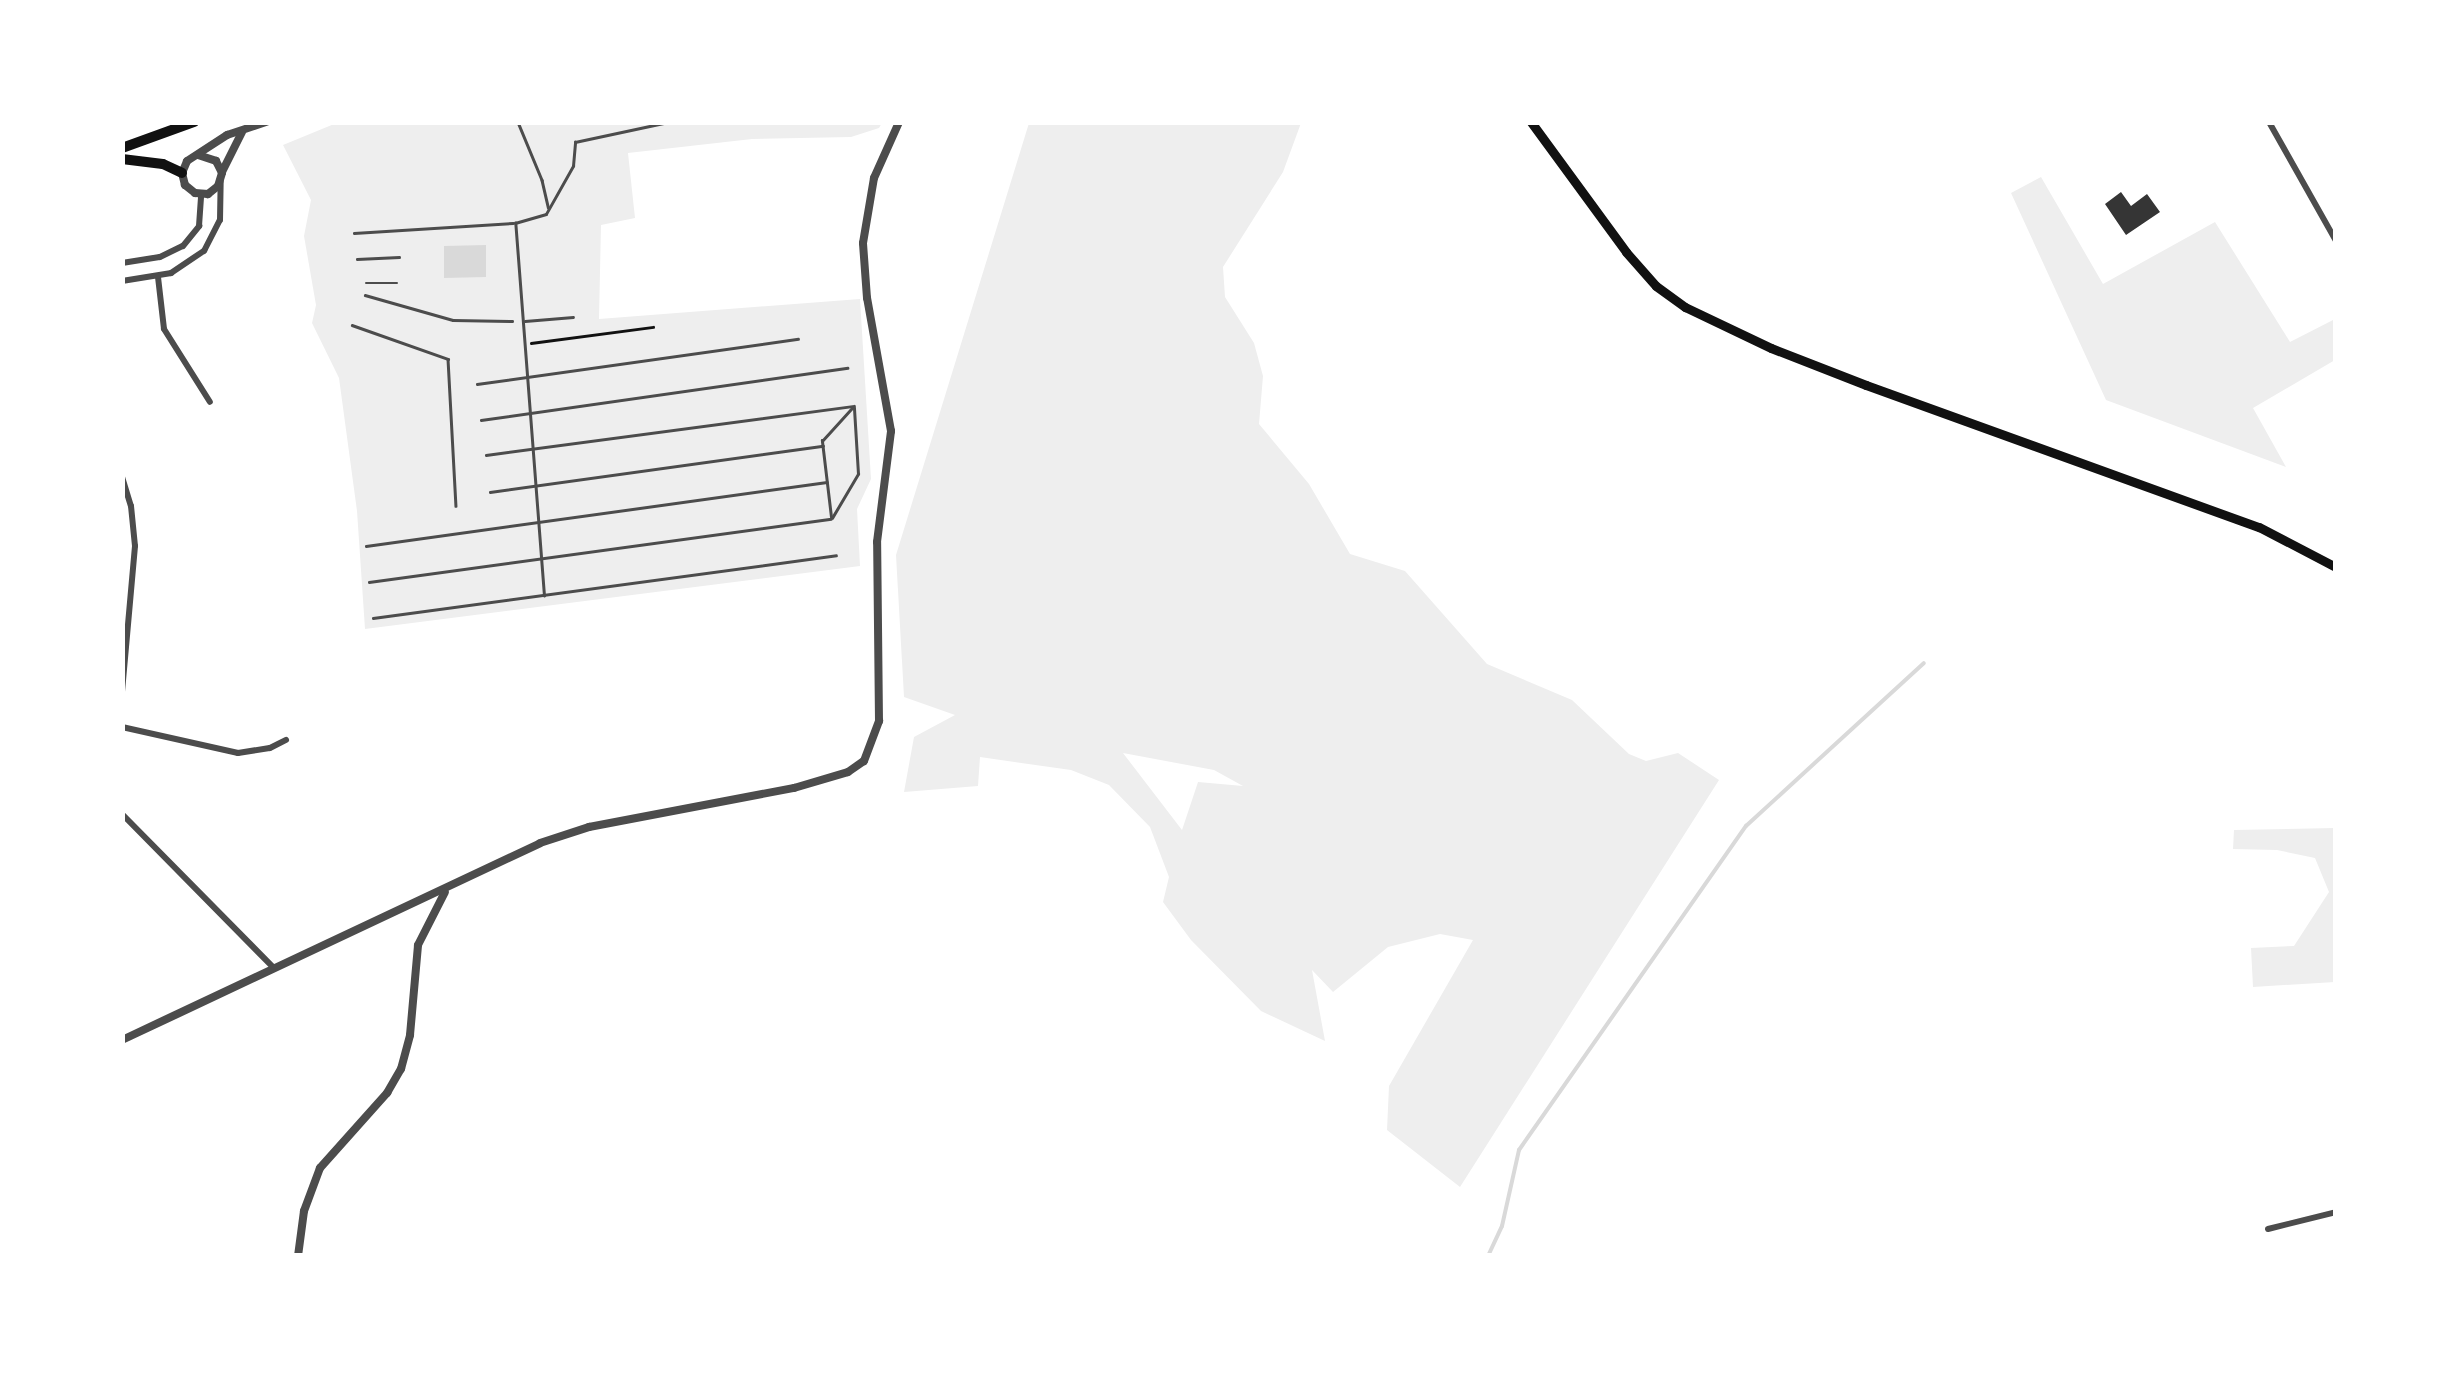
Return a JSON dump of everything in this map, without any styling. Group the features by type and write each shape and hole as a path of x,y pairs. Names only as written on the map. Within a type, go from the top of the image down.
{"highway":[{"path":"122,148 194,122"},
{"path":"122,159 163,164 182,172"}],"main road":[{"path":"1532,124 1626,252 1656,286 1685,306 1850,379 2259,527 2336,567"}],"street":[{"path":"242,132 214,191 201,194 189,190 182,172 188,161 227,135 266,122"},
{"path":"122,1040 526,849 573,832 794,788 848,772 867,756 879,722 877,542 890,431 867,298 864,243 874,178 899,122"},
{"path":"2269,122 2336,241"},
{"path":"122,281 158,277 186,266 210,243 220,220 222,176 216,161 198,155"},
{"path":"122,263 160,257 183,246 199,226 201,194"},
{"path":"158,277 164,328 210,402"},
{"path":"122,477 134,525 122,693"},
{"path":"122,727 238,754 270,748 286,740"},
{"path":"122,814 272,966"},
{"path":"298,1256 314,1180 338,1144 388,1093 401,1069 410,1036 418,945 447,889"},
{"path":"2268,1229 2336,1212"}],"lane":[{"path":"518,122 542,180 548,209"},
{"path":"354,233 540,219 573,166 575,142 668,122"},
{"path":"515,223 544,596"},
{"path":"357,259 399,257"},
{"path":"366,283 398,283"},
{"path":"365,295 453,320 512,321"},
{"path":"523,321 573,317"},
{"path":"352,325 448,358 456,506"},
{"path":"478,384 798,339"},
{"path":"482,420 847,368"},
{"path":"490,492 823,446 854,406"},
{"path":"486,455 854,406"},
{"path":"832,519 858,474 854,406"},
{"path":"823,446 832,519"},
{"path":"366,546 827,482"},
{"path":"369,582 832,519"},
{"path":"373,618 836,555"}],"path":[{"path":"525,344 653,327"}],"shaded area":[{"path":"339,122 882,123 879,128 851,137 752,139 628,153 635,218 601,225 599,319 860,299 871,479 857,509 860,566 365,629 357,511 339,378 312,323 316,305 304,236 311,200 283,145"},
{"path":"1029,123 1301,123 1283,172 1223,267 1225,297 1254,343 1263,376 1259,424 1309,484 1350,554 1405,571 1487,664 1572,700 1629,754 1646,761 1678,753 1719,780 1460,1187 1387,1130 1389,1086 1473,940 1440,934 1388,947 1333,992 1312,970 1325,1041 1261,1011 1191,940 1163,902 1169,877 1150,827 1109,785 1071,770 980,757 978,786 904,792 914,737 955,715 904,697 896,555","holes":["1123,753 1214,770 1243,786 1198,782 1182,830"]},
{"path":"2041,177 2103,284 2215,222 2290,342 2335,319 2335,360 2253,408 2286,467 2106,400 2011,193"},
{"path":"486,245 486,277 444,278 444,246"},
{"path":"2335,828 2335,982 2253,987 2251,948 2294,946 2329,892 2315,858 2277,850 2233,849 2234,830"}],"building":[{"path":"2121,192 2131,206 2147,194 2160,212 2126,235 2105,204"}],"waterway":[{"path":"1488,1256 1502,1226 1519,1150 1746,826 1924,663"}]}
